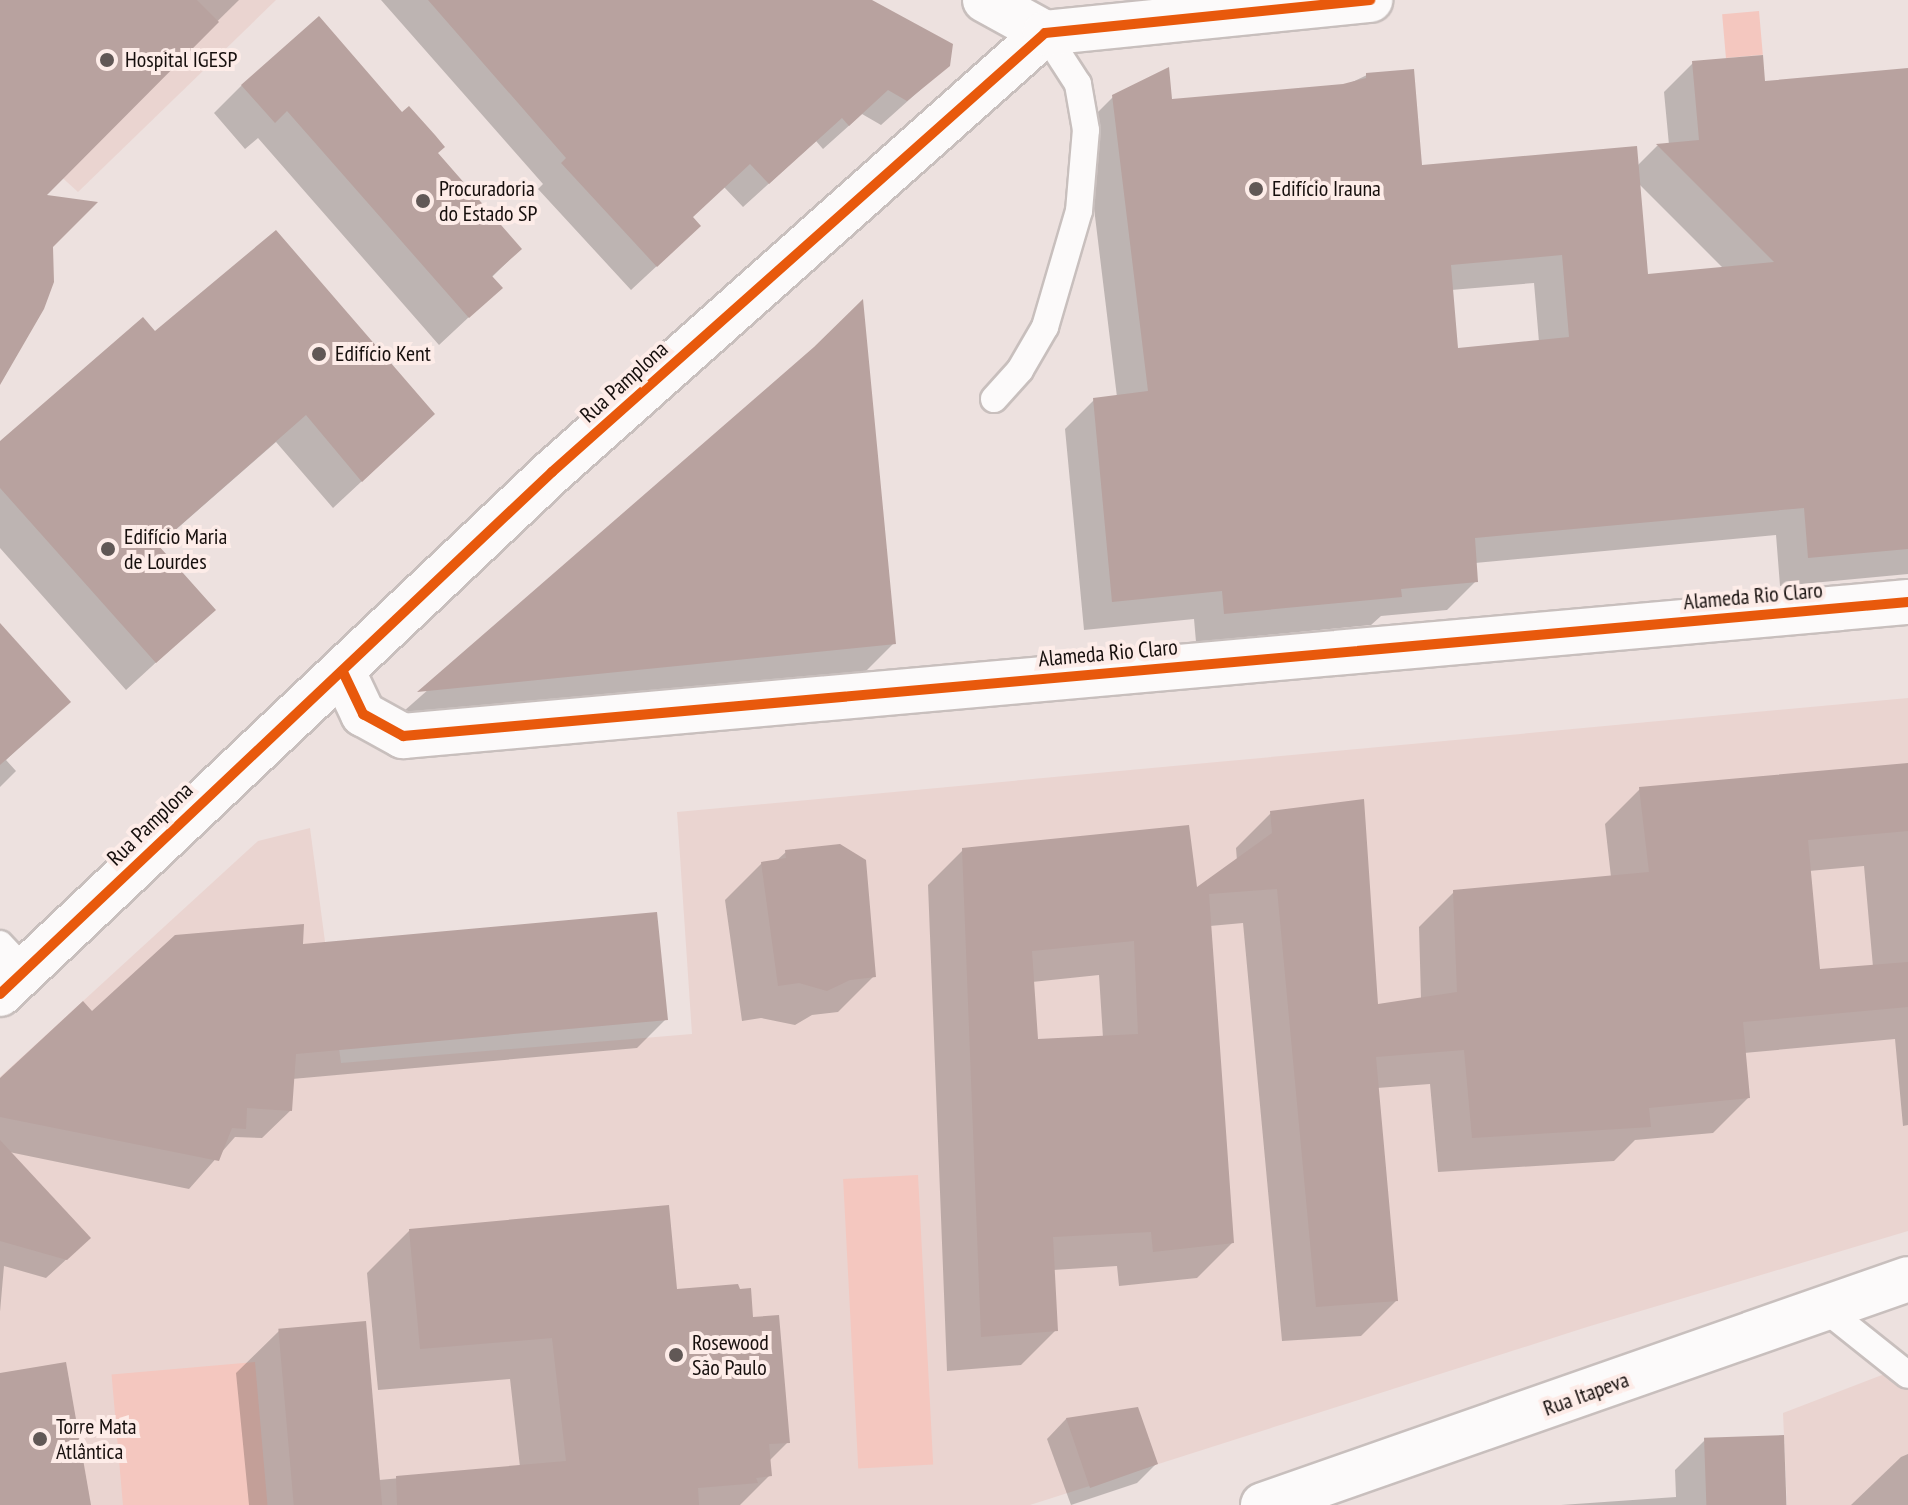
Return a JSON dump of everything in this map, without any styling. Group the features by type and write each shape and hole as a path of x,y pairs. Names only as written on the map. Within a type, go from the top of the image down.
{"street":[{"path":"985,0 1045,33 1364,0"},
{"name":"Rua Pamplona","path":"8,969 343,672 564,462 1045,33"},
{"name":"Alameda Rio Claro","path":"343,672 363,714 403,736 1908,602"},
{"name":"Rua Itapeva","path":"1263,1505 1908,1279"}],"lane":[{"path":"994,399 1020,370 1045,327 1079,211 1086,130 1078,84 1045,33"},
{"path":"1824,1308 1908,1375"}],"shaded area":[{"name":"Hospital IGESP","path":"0,0 276,0 78,192 0,121"},
{"path":"1759,11 1763,55 1726,58 1722,14"},
{"path":"1908,698 1908,1231 1587,1327 1030,1505 0,1505 0,1077 258,841 310,828 341,1063 692,1034 677,812"},
{"path":"918,1175 933,1465 858,1469 843,1179"},
{"path":"255,1362 268,1505 123,1505 112,1375"},
{"path":"1908,1365 1908,1505 1787,1505 1783,1413"}],"building":[{"name":"Hospital IGESP","path":"0,0 197,0 219,22 47,195 98,202 53,247 54,282 44,309 0,385"},
{"path":"428,0 872,0 953,44 950,66 907,101 888,90 849,126 842,118 769,184 750,164 693,217 701,226 657,267 561,163 566,158"},
{"name":"Procuradoria do Estado SP","path":"319,16 402,112 409,106 435,135 445,147 438,153 522,249 492,276 503,288 469,318 287,111 275,123 241,85"},
{"path":"1763,55 1765,81 1908,68 1908,549 1808,558 1804,508 1475,538 1478,582 1401,589 1402,597 1224,614 1222,591 1112,602 1093,398 1148,391 1112,95 1169,67 1172,99 1343,84 1366,78 1366,73 1414,69 1422,165 1637,146 1648,274 1774,262 1656,144 1699,140 1692,61","holes":["1562,255 1569,337 1458,348 1451,265"]},
{"path":"276,230 435,414 362,482 306,415 158,545 216,610 156,663 0,488 0,441 143,317 155,331"},
{"path":"863,299 896,644 417,692 814,347"},
{"path":"0,623 71,702 0,765"},
{"path":"1908,763 1908,831 1808,840 1820,969 1908,962 1908,1007 1743,1022 1750,1098 1649,1108 1651,1127 1472,1138 1464,1050 1376,1057 1398,1301 1316,1307 1277,889 1209,894 1234,1243 1153,1252 1151,1232 1053,1237 1058,1331 981,1337 962,848 1189,825 1197,887 1272,833 1270,811 1364,799 1378,1004 1457,992 1453,890 1649,872 1639,787","holes":["1134,941 1138,1034 1038,1039 1032,951"]},
{"path":"840,844 866,860 876,977 850,980 827,991 799,983 778,986 761,862 786,858 785,850"},
{"path":"657,912 668,1020 296,1054 292,1111 247,1108 246,1129 232,1128 219,1161 0,1117 0,1078 83,1001 92,1011 175,935 304,924 303,944"},
{"path":"0,1140 91,1238 67,1260 0,1241"},
{"name":"Rosewood São Paulo","path":"669,1205 677,1289 738,1284 740,1289 751,1288 753,1317 779,1315 790,1443 769,1444 772,1476 756,1478 758,1483 698,1488 699,1505 397,1505 396,1476 566,1461 552,1338 420,1349 409,1229"},
{"path":"366,1321 382,1505 294,1505 278,1329"},
{"name":"Torre Mata Atlântica","path":"66,1362 91,1505 0,1505 0,1373"},
{"path":"1138,1407 1158,1464 1090,1488 1066,1418"},
{"path":"1784,1435 1786,1505 1706,1505 1704,1438"}],"cycle path":[{"path":"0,994 552,472 1045,33 1370,0"},
{"path":"343,672 363,714 403,736 1908,602"}],"place":[{"name":"Hospital IGESP","path":"107,60"},
{"name":"Edifício Irauna","path":"1256,189"},
{"name":"Procuradoria do Estado SP","path":"423,201"},
{"name":"Edifício Kent","path":"319,354"},
{"name":"Edifício Maria de Lourdes","path":"108,549"},
{"name":"Rosewood São Paulo","path":"676,1355"},
{"name":"Torre Mata Atlântica","path":"40,1439"}]}
